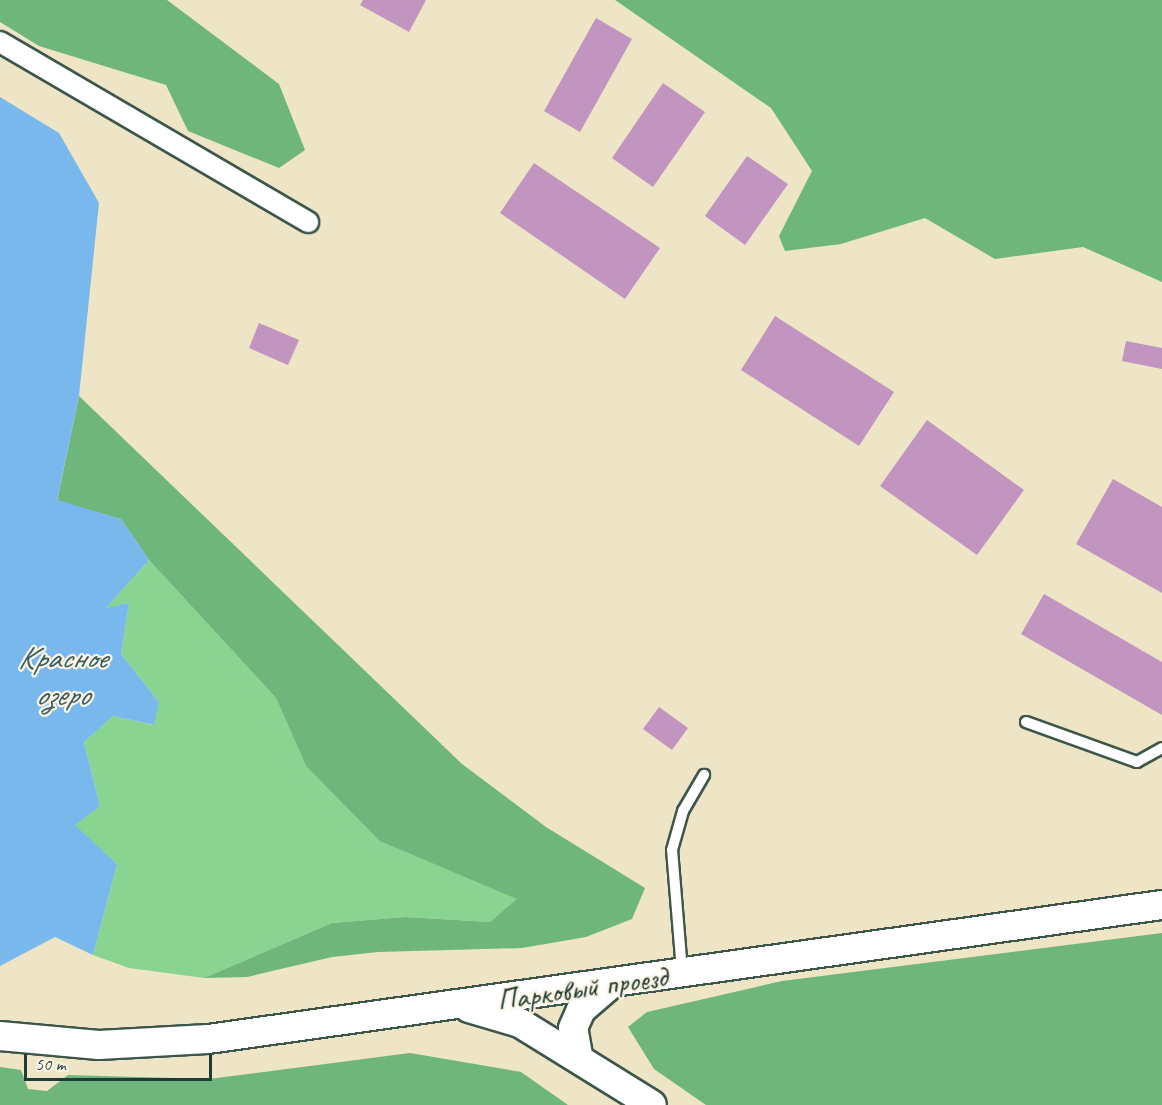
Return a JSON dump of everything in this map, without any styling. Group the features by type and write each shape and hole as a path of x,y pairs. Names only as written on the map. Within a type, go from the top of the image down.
{"main road":[{"name":"Парковый проезд","path":"0,1036 99,1046 208,1039 682,975 1162,904"},
{"path":"578,1055 573,1028 581,1010 610,985"},
{"path":"458,1005 520,1023 578,1055 652,1105"}],"street":[{"path":"0,42 308,222"}],"lane":[{"path":"1026,722 1137,762 1162,748"},
{"path":"682,975 672,850 683,811 704,775"}],"green space":[{"path":"0,0 167,0 279,84 305,150 279,168 188,131 166,85 39,46 0,22"},
{"path":"615,0 1162,0 1162,282 1083,247 995,259 925,218 841,244 785,251 779,236 812,171 771,108"},
{"path":"79,396 462,764 546,827 645,888 632,919 586,937 522,948 378,952 332,957 247,977 204,978 332,923 405,917 490,922 517,899 380,841 306,766 276,698 149,560 121,519 57,501"},
{"path":"149,560 276,698 306,766 469,875 518,899 490,922 405,917 332,923 204,978 129,968 93,955 117,864 74,825 100,806 84,742 113,716 153,725 159,702 121,654 129,603 105,609"},
{"path":"1162,933 1162,1105 706,1105 654,1069 628,1027 647,1012 782,981"},
{"path":"410,1053 521,1072 568,1105 0,1105 0,1067 21,1070 28,1089 47,1091 68,1075 209,1079"}],"water":[{"name":"Красное озеро","path":"0,97 59,133 99,203 79,396 57,500 121,519 149,560 106,608 129,603 121,654 159,702 154,725 113,716 84,742 100,806 75,825 117,864 93,955 55,937 0,966"}],"building":[{"path":"363,0 426,0 409,32 360,5"},
{"path":"596,18 632,39 580,132 544,111"},
{"path":"663,83 705,112 653,187 612,158"},
{"path":"747,156 788,184 745,245 705,216"},
{"path":"534,163 660,248 625,299 500,213"},
{"path":"775,316 894,392 859,446 741,370"},
{"path":"259,323 299,340 288,365 249,348"},
{"path":"1126,341 1162,348 1162,369 1122,361"},
{"path":"927,420 1024,490 977,555 880,486"},
{"path":"1113,479 1162,507 1162,593 1076,544"},
{"path":"1044,594 1162,662 1162,715 1021,634"},
{"path":"659,707 688,728 672,750 643,729"}]}
